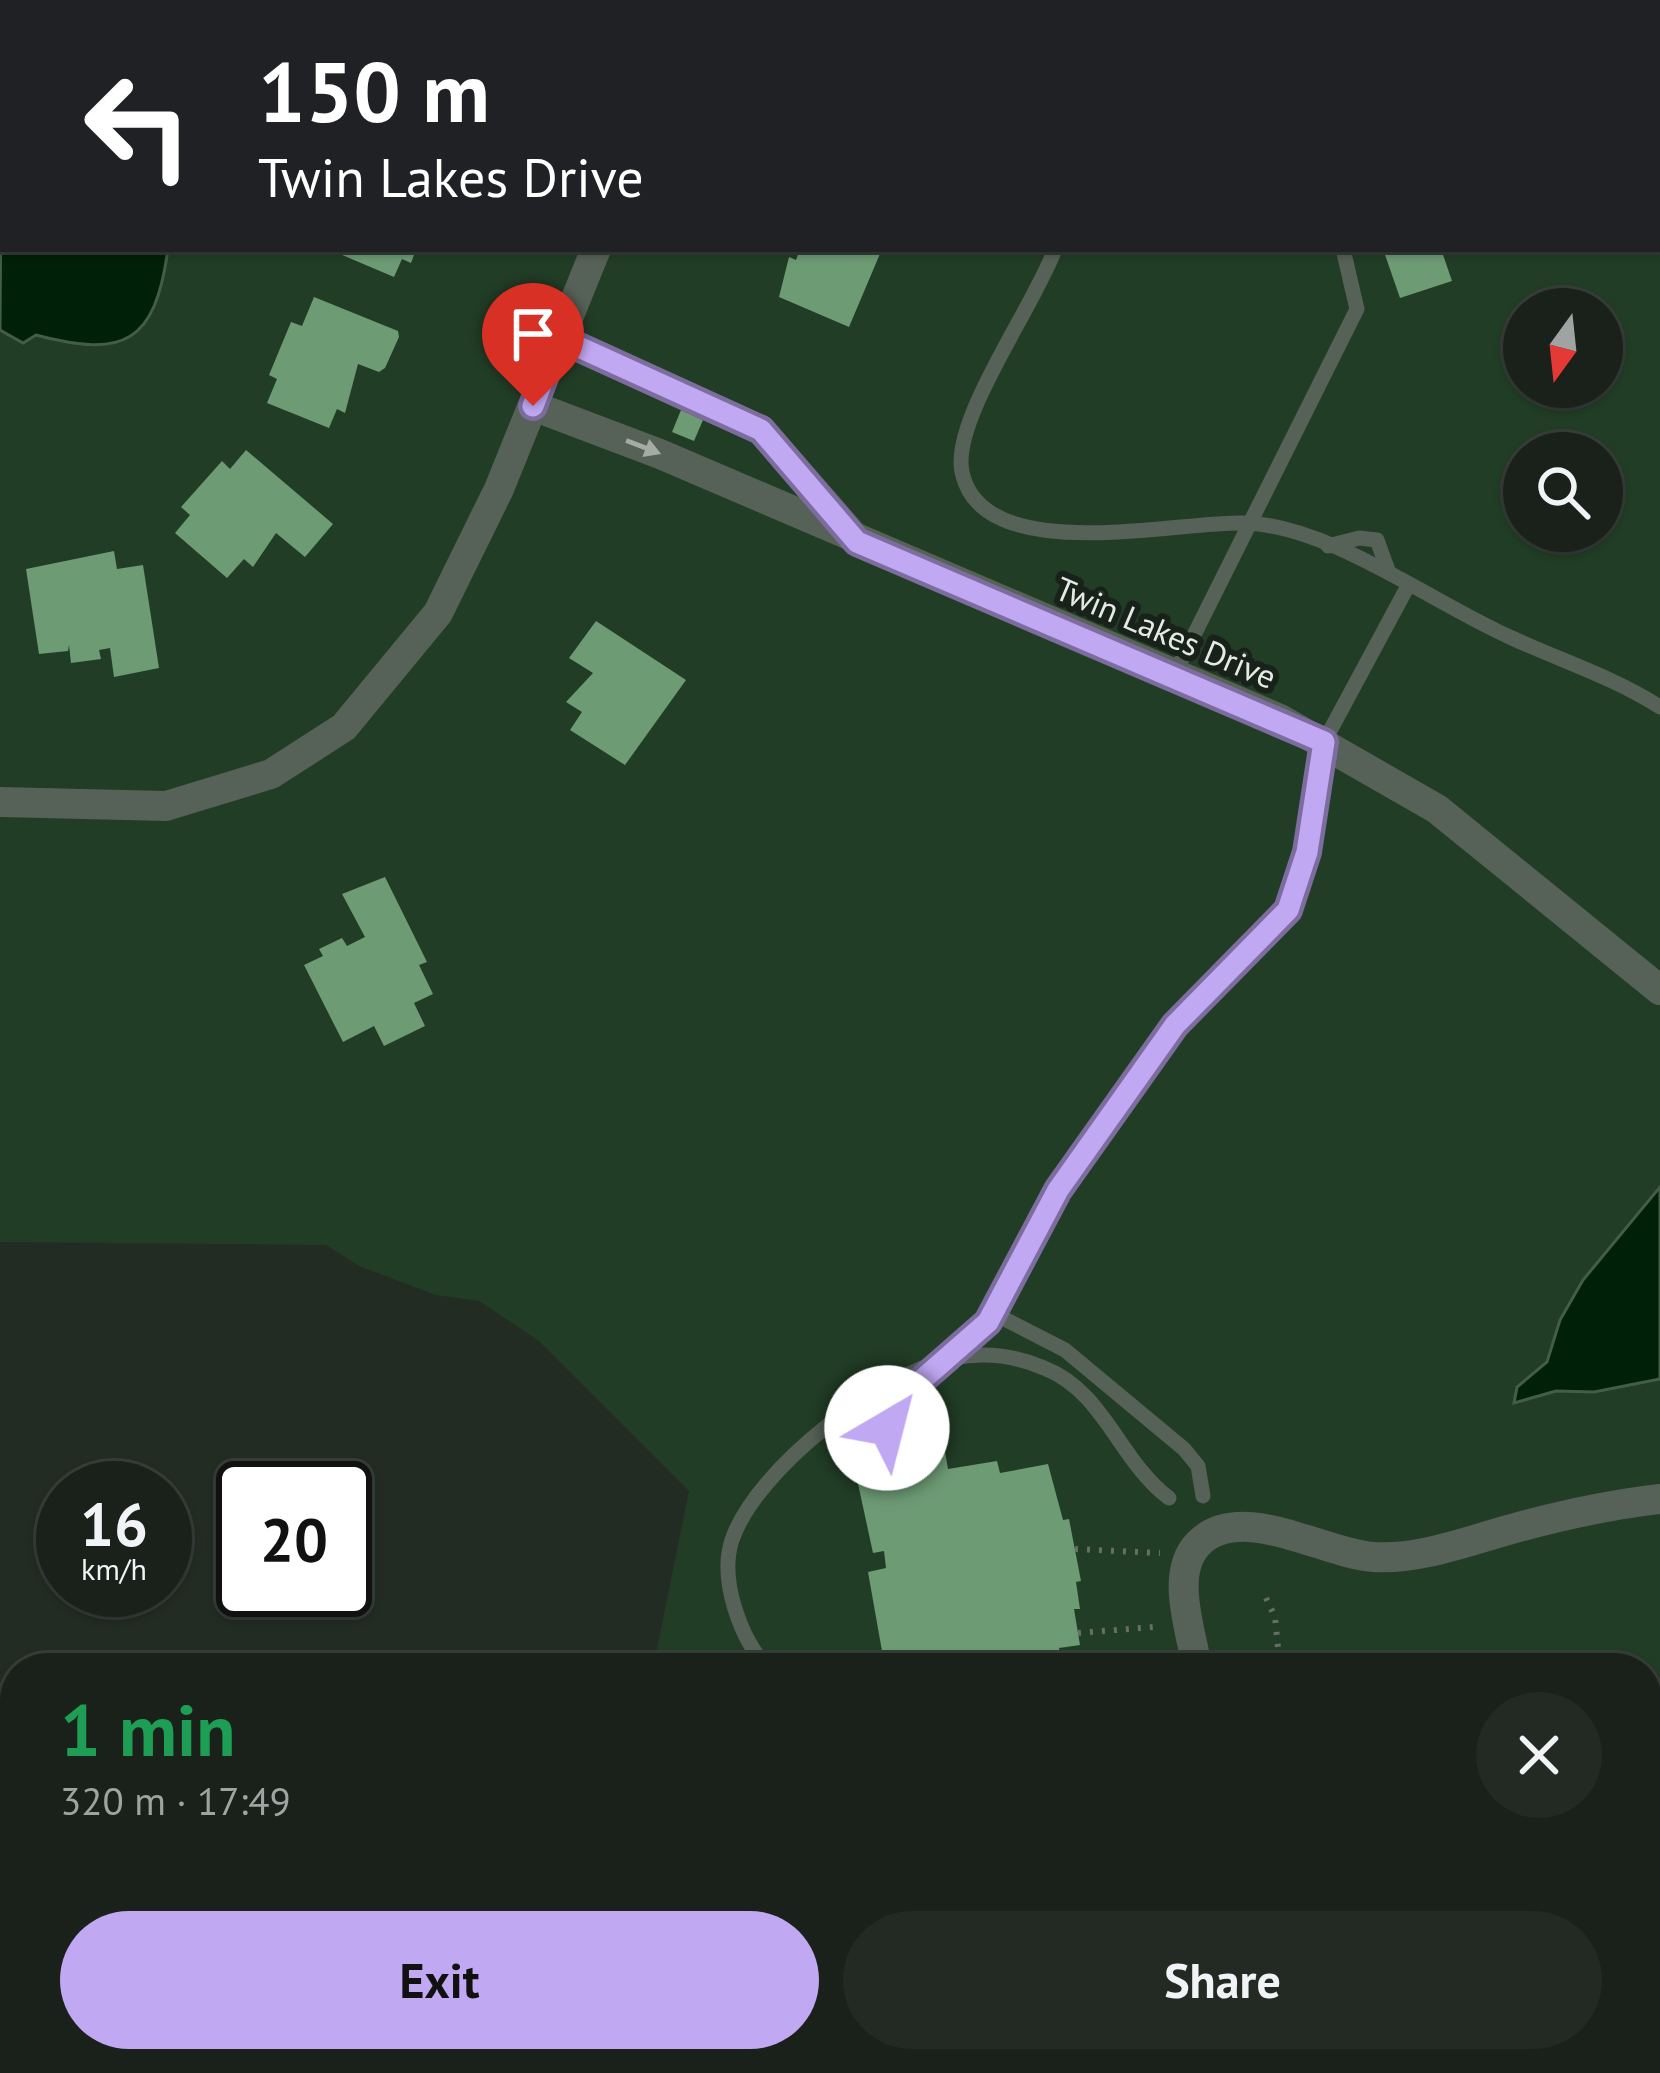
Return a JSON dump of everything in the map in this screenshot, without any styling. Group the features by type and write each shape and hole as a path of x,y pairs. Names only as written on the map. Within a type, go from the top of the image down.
{"street":[{"path":"0,802 166,806 271,774 344,727 438,613 533,406 595,252"},
{"name":"Twin Lakes Drive","path":"559,338 761,430 857,542"},
{"name":"Twin Lakes Drive","path":"533,406 660,454 1324,742 1437,809 1660,990"},
{"path":"1195,1653 1184,1581 1193,1550 1212,1535 1260,1528 1349,1553 1399,1557 1604,1505 1660,1499"}],"lane":[{"path":"1053,252 1033,302 981,391 960,440 969,492 990,512 1054,533 1252,523 1328,546 1389,573 1510,638 1619,681 1660,707"},
{"path":"1174,675 1357,309 1344,252"},
{"path":"1328,546 1359,538 1377,540 1389,573"},
{"path":"891,1448 891,1410 951,1358 993,1313 1058,1190 1161,1044 1288,910 1307,852 1324,742 1409,584"},
{"path":"993,1313 1065,1350 1184,1449 1198,1466 1203,1496"},
{"path":"761,1653 728,1576 730,1544 777,1474 822,1430 896,1380 951,1358 1004,1357 1070,1380 1142,1478 1169,1498"}],"path":[{"path":"1266,1598 1275,1617 1279,1653"},
{"path":"1078,1633 1130,1625 1174,1628"}],"shaded area":[{"path":"0,252 1660,252 1660,1653 656,1653 689,1491 539,1341 479,1301 436,1295 359,1266 326,1245 0,1242"},
{"path":"1,252 167,252 154,306 130,336 92,345 36,335 23,343 0,330"},
{"path":"1660,1187 1660,1379 1594,1392 1556,1391 1514,1403 1517,1387 1547,1362 1560,1320 1583,1280"}],"building":[{"path":"335,252 414,252 411,263 402,259 394,277"},
{"path":"799,252 881,252 849,327 779,297 789,257 796,260"},
{"path":"1384,252 1442,252 1452,281 1400,298"},
{"path":"314,297 398,331 399,337 379,372 358,364 345,413 337,409 329,428 267,403 277,379 269,375 291,322 302,326"},
{"path":"681,410 703,420 694,441 672,432"},
{"path":"246,450 333,524 305,557 276,533 253,567 244,559 227,578 175,533 190,515 181,507 222,461 230,469"},
{"path":"114,551 117,569 143,565 159,668 114,677 110,648 99,650 101,659 71,663 69,645 68,651 39,654 26,569"},
{"path":"596,621 686,680 625,765 570,730 582,712 566,702 593,673 569,658"},
{"path":"385,877 427,962 419,965 433,994 414,1003 425,1026 384,1046 374,1026 343,1042 304,965 323,956 319,949 342,938 347,946 365,937 342,894"},
{"path":"944,1446 948,1469 997,1461 1000,1473 1048,1464 1063,1520 1069,1519 1081,1581 1076,1582 1080,1609 1074,1609 1080,1645 1059,1648 1060,1653 882,1653 868,1572 886,1568 884,1551 873,1553 857,1479 870,1477 866,1458"}],"route":[{"path":"533,406 559,338 761,430 857,542 1280,719 1324,742 1313,786 1307,852 1288,910 1237,968 1175,1025 1058,1190 988,1322 972,1341 899,1400 887,1428"}]}
